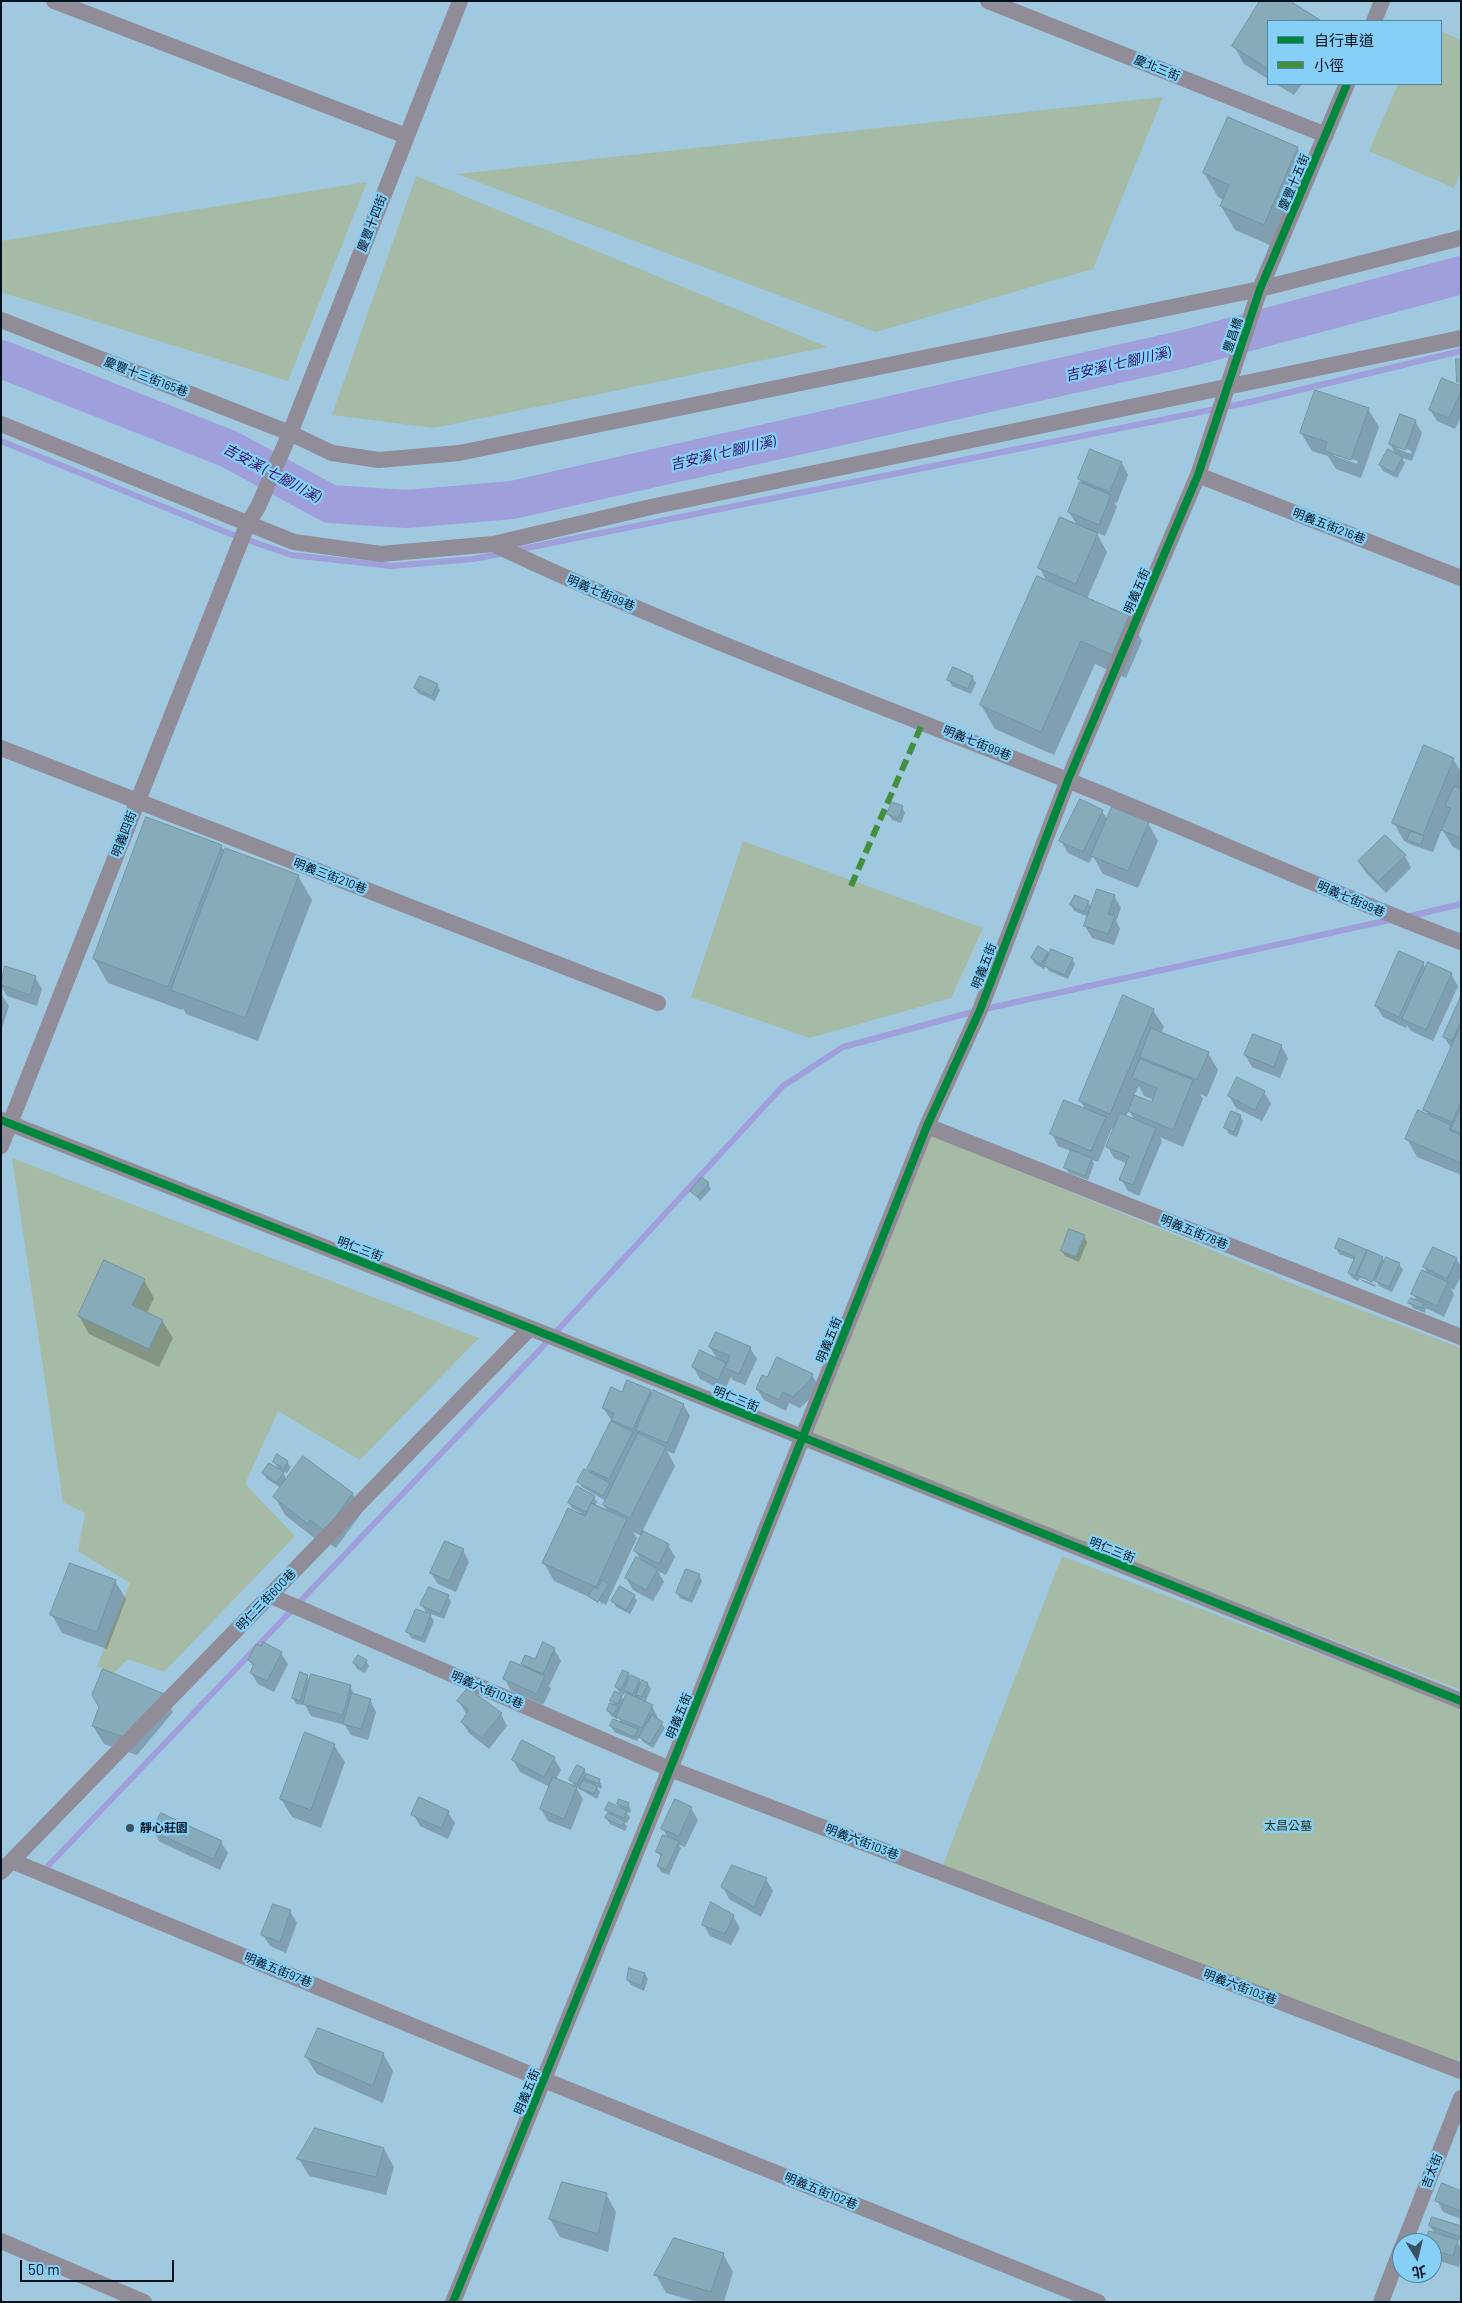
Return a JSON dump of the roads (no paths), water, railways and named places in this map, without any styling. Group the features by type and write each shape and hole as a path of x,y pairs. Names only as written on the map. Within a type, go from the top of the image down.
{"street":[{"path":"54,1 406,136"},
{"name":"慶豐十四街","path":"258,507 288,439 460,1"},
{"name":"慶北三街","path":"988,1 1326,135"},
{"path":"1374,20 1382,1"},
{"name":"慶豐十五街","path":"1260,289 1347,85"},
{"name":"慶豐十三街165巷","path":"1,320 288,439 332,452 379,460 459,453 1260,289 1461,238"},
{"name":"豐昌橋","path":"1227,388 1260,289"},
{"path":"1,424 294,542 381,554 493,544 651,507 1461,338"},
{"name":"明義五街","path":"453,2302 670,1769 927,1126 980,1010 1068,780 1198,475 1227,388"},
{"name":"明義五街216巷","path":"1198,475 1461,578"},
{"name":"明義四街","path":"1,1146 6,1121 137,802 248,523 258,507"},
{"name":"明義七街99巷","path":"493,544 586,588 1068,780 1398,918 1461,942"},
{"name":"明義三街210巷","path":"1,748 658,1003"},
{"name":"明仁三街","path":"6,1121 1461,1701"},
{"name":"明義五街78巷","path":"927,1126 1461,1337"},
{"name":"明仁三街600巷","path":"7,1867 271,1596 544,1334"},
{"name":"明義六街103巷","path":"271,1596 670,1769 1461,2071"},
{"name":"明義五街97巷","path":"7,1867 544,2080"},
{"name":"明義五街102巷","path":"544,2080 1098,2302"},
{"name":"吉太街","path":"1408,2233 1461,2098"},
{"path":"1,2241 144,2302"},
{"path":"1381,2302 1392,2273"}],"waterway":[{"name":"吉安溪 (七腳川溪)","path":"1,359 229,449 330,504 407,509 512,500 1185,349 1461,275"},
{"path":"517,550 1250,402 1461,351"},
{"path":"1,441 228,533 291,555 391,566 473,559 504,553"},
{"path":"1406,917 1461,904"},
{"path":"49,1865 533,1357 783,1086 843,1047 980,1010 1394,919"}],"place":[{"name":"靜心莊園","path":"130,1828"}],"park label":[{"name":"太昌公墓","path":"1288,1826"}]}
